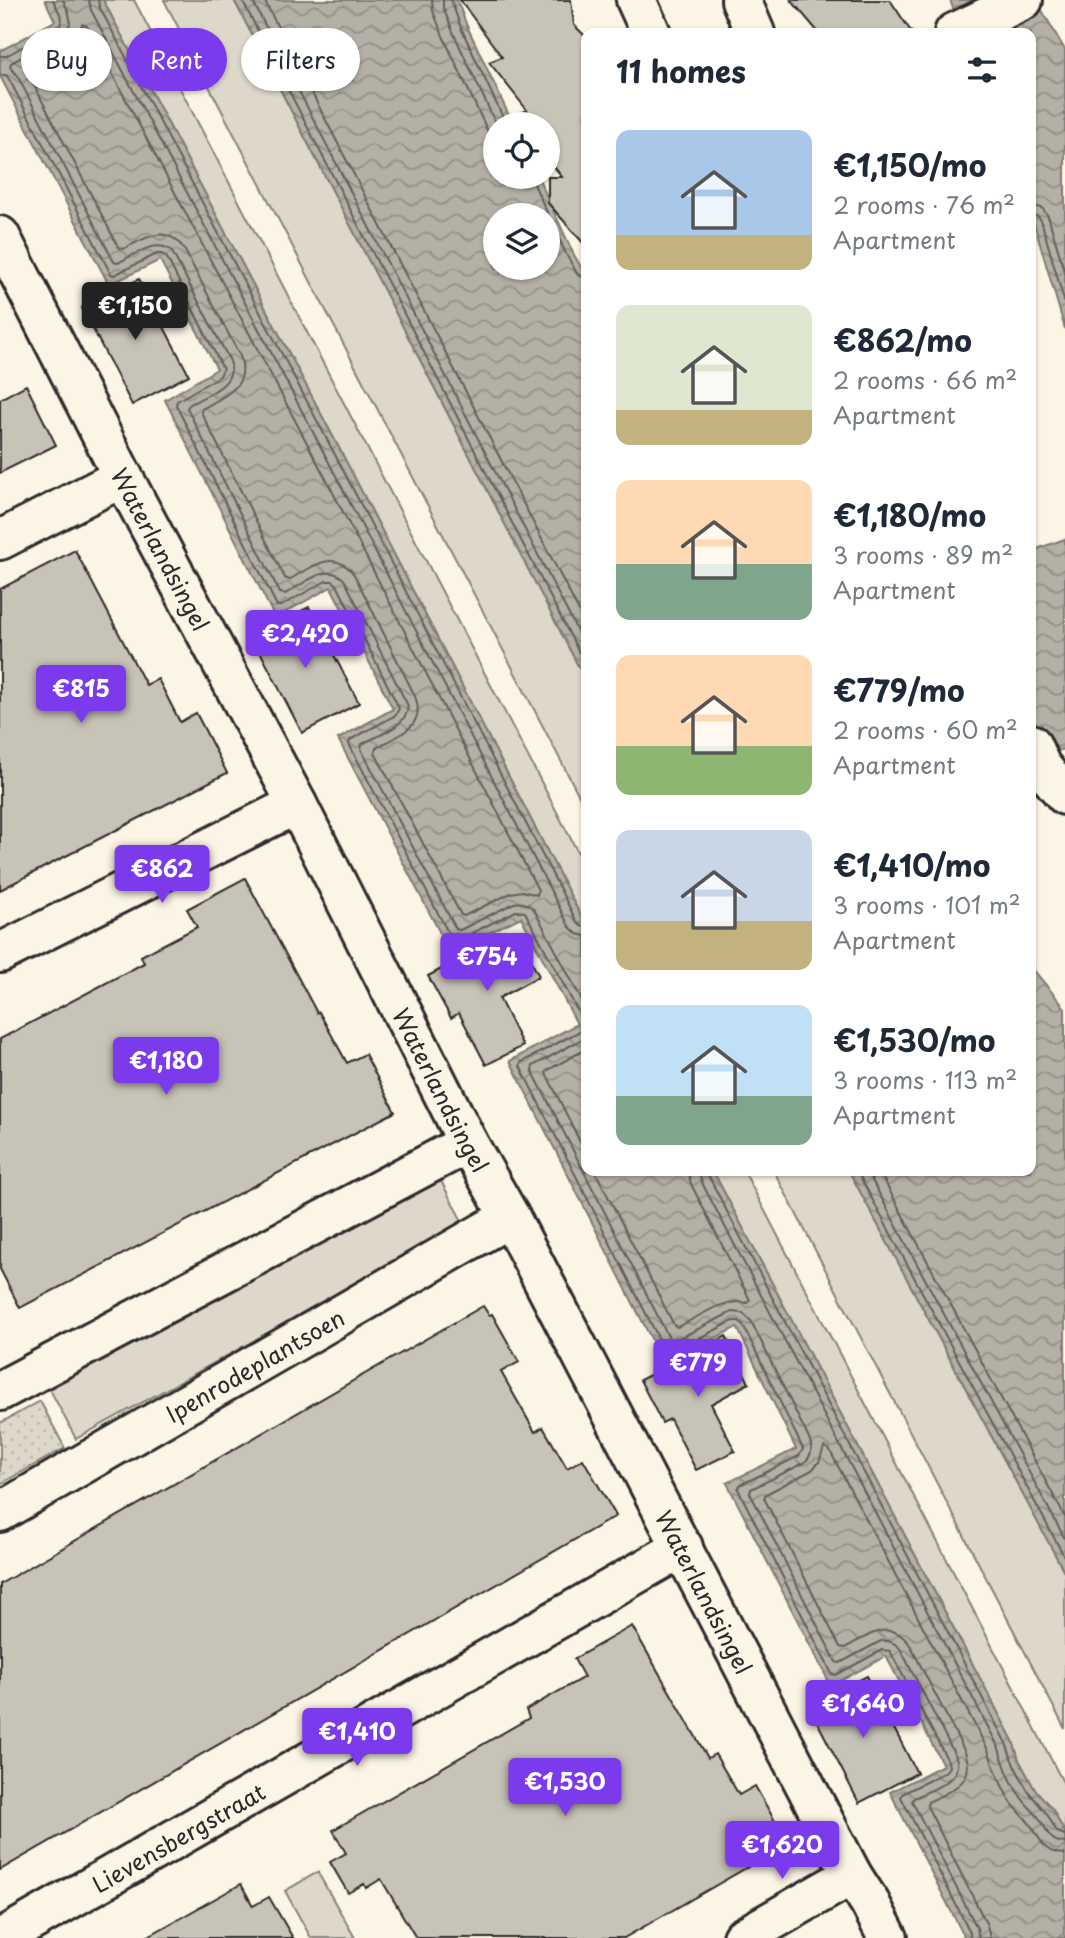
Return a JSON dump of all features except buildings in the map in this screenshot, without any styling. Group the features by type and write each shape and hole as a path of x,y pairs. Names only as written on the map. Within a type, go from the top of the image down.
{"street":[{"path":"636,0 649,28"},
{"path":"741,0 753,28"},
{"path":"964,28 1023,0"},
{"name":"Waterlandsingel","path":"0,236 123,477 297,804 468,1143 510,1217 852,1875 888,1938"},
{"path":"0,540 123,477"},
{"path":"1036,755 1065,794"},
{"path":"0,953 297,804"},
{"path":"0,1391 468,1143"},
{"name":"Ipenrodeplantsoen","path":"0,1512 510,1217"},
{"name":"Lievensbergstraat","path":"2,1938 683,1547"},
{"path":"742,1938 852,1875"}],"shaded area":[{"path":"103,0 134,0 149,28 126,28 126,44"},
{"path":"164,0 234,0 248,28 241,28 241,91 281,91 581,671 581,799 211,91 227,91 227,28 179,28"},
{"path":"151,91 181,91 581,858 581,916"},
{"path":"716,1176 747,1176 1065,1786 1065,1833 1053,1810 1034,1788 1019,1760 1013,1741"},
{"path":"777,1176 852,1176 1065,1573 1065,1729"},
{"path":"439,1177 464,1225 76,1439 46,1382"},
{"path":"40,1401 65,1448 0,1484 0,1423"},
{"path":"318,1872 355,1938 311,1938 285,1891"}],"water":[{"path":"45,0 103,0 126,44 126,91 151,91 581,916 581,1176 716,1176 1013,1741 1019,1760 1034,1788 1053,1810 1065,1833 1065,1938 965,1938 890,1792 943,1765 886,1656 831,1686 727,1483 796,1449 737,1327 664,1364 510,1061 577,1024 521,917 450,952 338,739 393,709 331,587 275,618 165,400 217,369 160,260 109,285 0,76 0,51 21,40 21,91 112,91 112,28 42,28 55,21"},
{"path":"234,0 457,0 507,112 483,112 483,189 544,189 550,203 483,203 483,280 560,280 560,225 581,267 581,671 281,91 360,91 360,28 248,28"},
{"path":"950,0 1036,0 1065,50 1065,329 1036,230 1036,28 960,28"},
{"path":"1065,539 1065,748 1036,762 1036,549"},
{"path":"1036,973 1065,1008 1065,1573 852,1176 1036,1176"}]}
